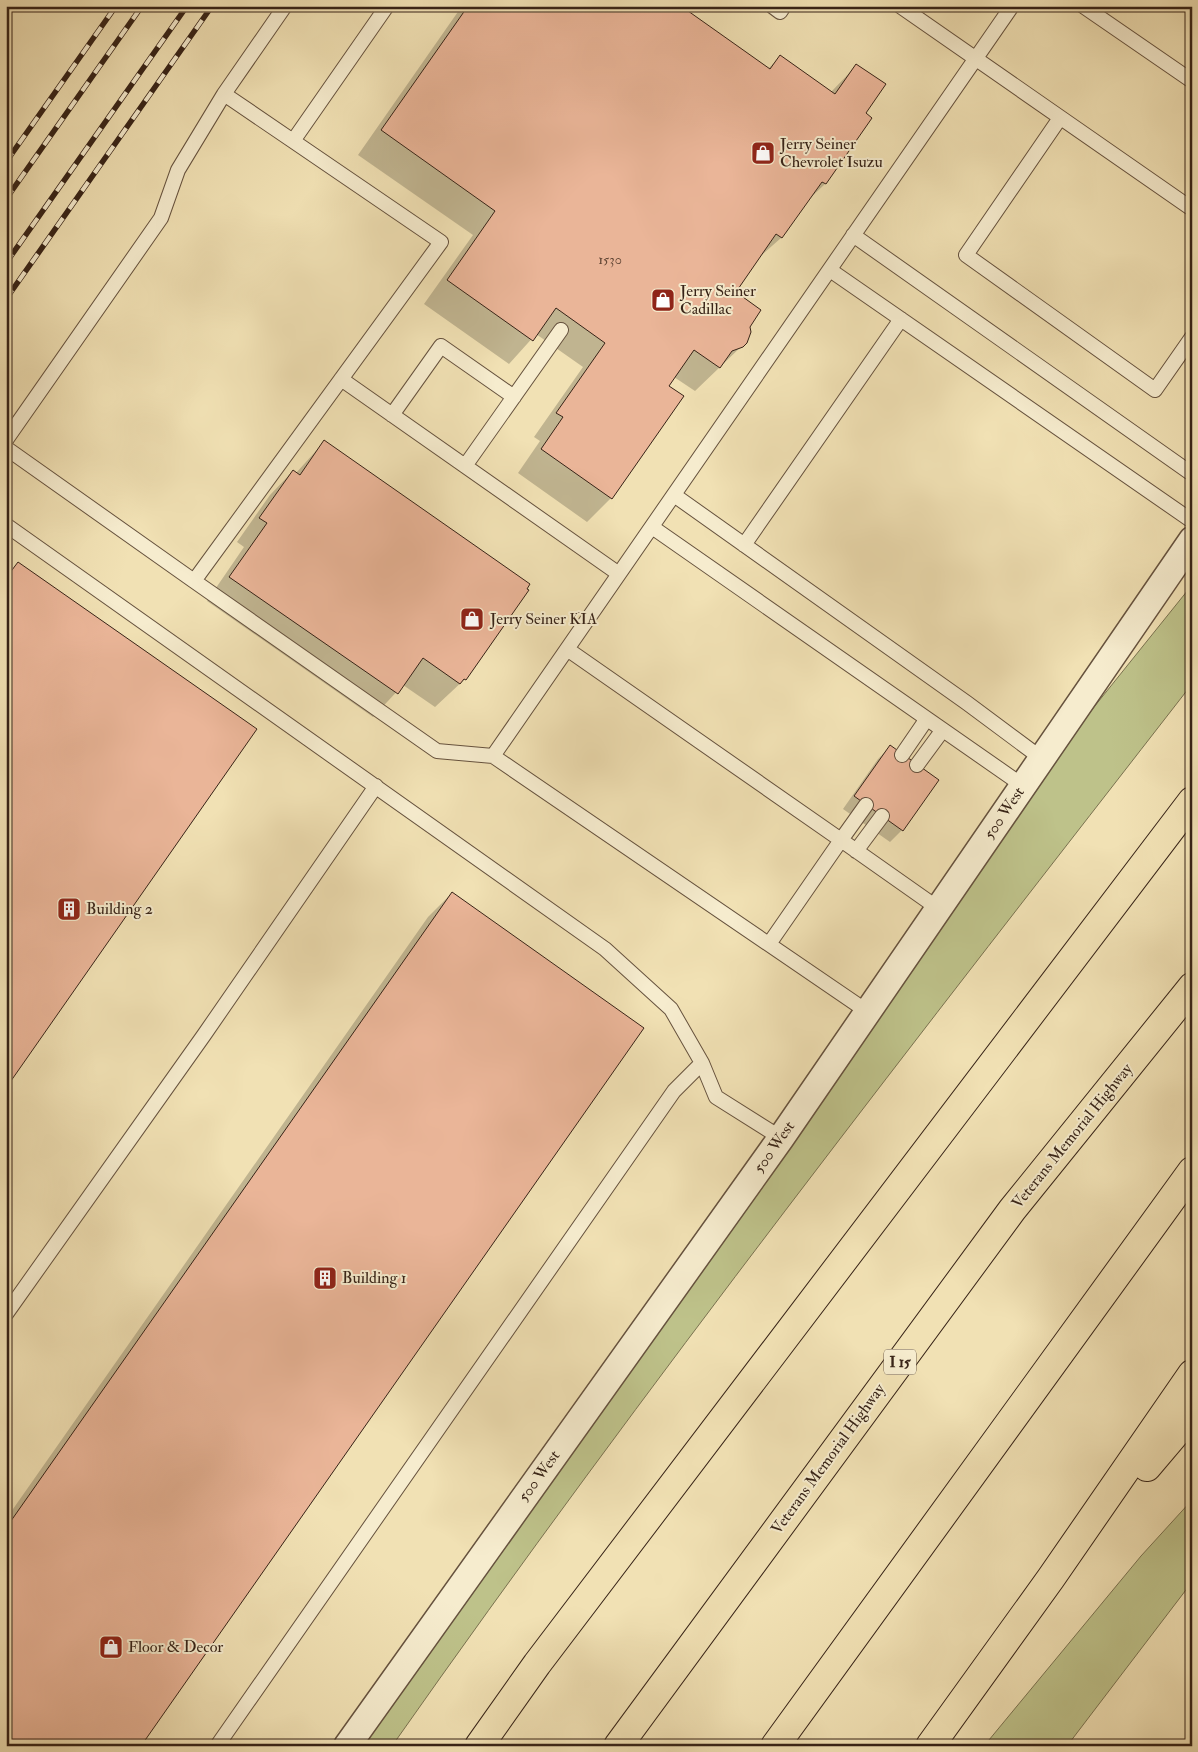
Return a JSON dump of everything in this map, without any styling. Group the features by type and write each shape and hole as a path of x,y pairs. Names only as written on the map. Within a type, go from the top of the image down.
{"highway":[{"path":"479,1746 537,1664 1192,800"},
{"name":"Veterans Memorial Highway","path":"618,1746 1012,1210 1192,987"},
{"path":"775,1746 1192,1172"},
{"path":"930,1746 1051,1578 1192,1374"},
{"path":"1051,1578 1192,1414"}],"street":[{"name":"500 West","path":"346,1746 781,1138 1192,540"}],"lane":[{"path":"6,440 161,218 178,170 224,94 285,6"},
{"path":"294,141 387,6"},
{"path":"772,6 780,12 784,6"},
{"path":"900,6 1192,209"},
{"path":"493,756 1012,6"},
{"path":"1083,6 1192,81"},
{"path":"194,581 441,242 224,94"},
{"path":"1060,118 966,255 1155,390 1192,338"},
{"path":"853,235 1192,474"},
{"path":"830,270 1192,522"},
{"path":"744,545 901,319"},
{"path":"465,466 561,330"},
{"path":"392,415 441,346 514,398"},
{"path":"341,379 619,574"},
{"path":"6,448 437,751 493,756 868,1012"},
{"path":"674,496 967,703 1041,758"},
{"path":"6,525 605,949 671,1009 702,1063 716,1097 781,1138"},
{"path":"652,527 1022,786"},
{"path":"567,649 939,909"},
{"path":"902,754 926,720"},
{"path":"917,765 942,731"},
{"path":"6,1314 204,1035 376,786"},
{"path":"769,944 866,805"},
{"path":"856,851 882,816"},
{"path":"217,1746 674,1091 702,1063"}],"green space":[{"path":"1192,585 1192,684 685,1343 586,1476 392,1746 359,1746 876,1008 1090,712"},
{"path":"1192,1500 1192,1582 1067,1746 984,1746 1141,1556"}],"building":[{"path":"468,6 681,6 770,69 780,55 835,94 856,64 886,84 866,113 872,118 826,184 822,182 782,238 776,234 736,292 761,310 750,327 751,332 747,343 743,347 732,351 720,368 694,350 669,386 684,396 612,499 541,449 563,417 556,413 605,343 556,308 533,341 447,280 495,211 381,130"},
{"path":"324,440 530,584 527,589 529,590 466,680 464,679 460,684 423,658 398,694 229,577 267,523 259,518 293,470 300,475"},
{"name":"Building 2","path":"18,562 257,729 6,1088 6,578"},
{"path":"890,745 939,780 903,831 854,796"},
{"name":"Building 1","path":"452,892 644,1028 141,1746 6,1746 6,1528"}],"railway":[{"path":"6,162 116,6"},
{"path":"6,199 142,6"},
{"path":"6,263 187,6"},
{"path":"6,299 212,6"}],"place":[{"name":"Jerry Seiner Chevrolet Isuzu","path":"763,153"},
{"name":"Jerry Seiner Cadillac","path":"663,300"},
{"name":"Jerry Seiner KIA","path":"472,619"},
{"name":"Building 2","path":"69,909"},
{"name":"Building 1","path":"325,1278"},
{"name":"Floor & Decor","path":"111,1647"}]}
